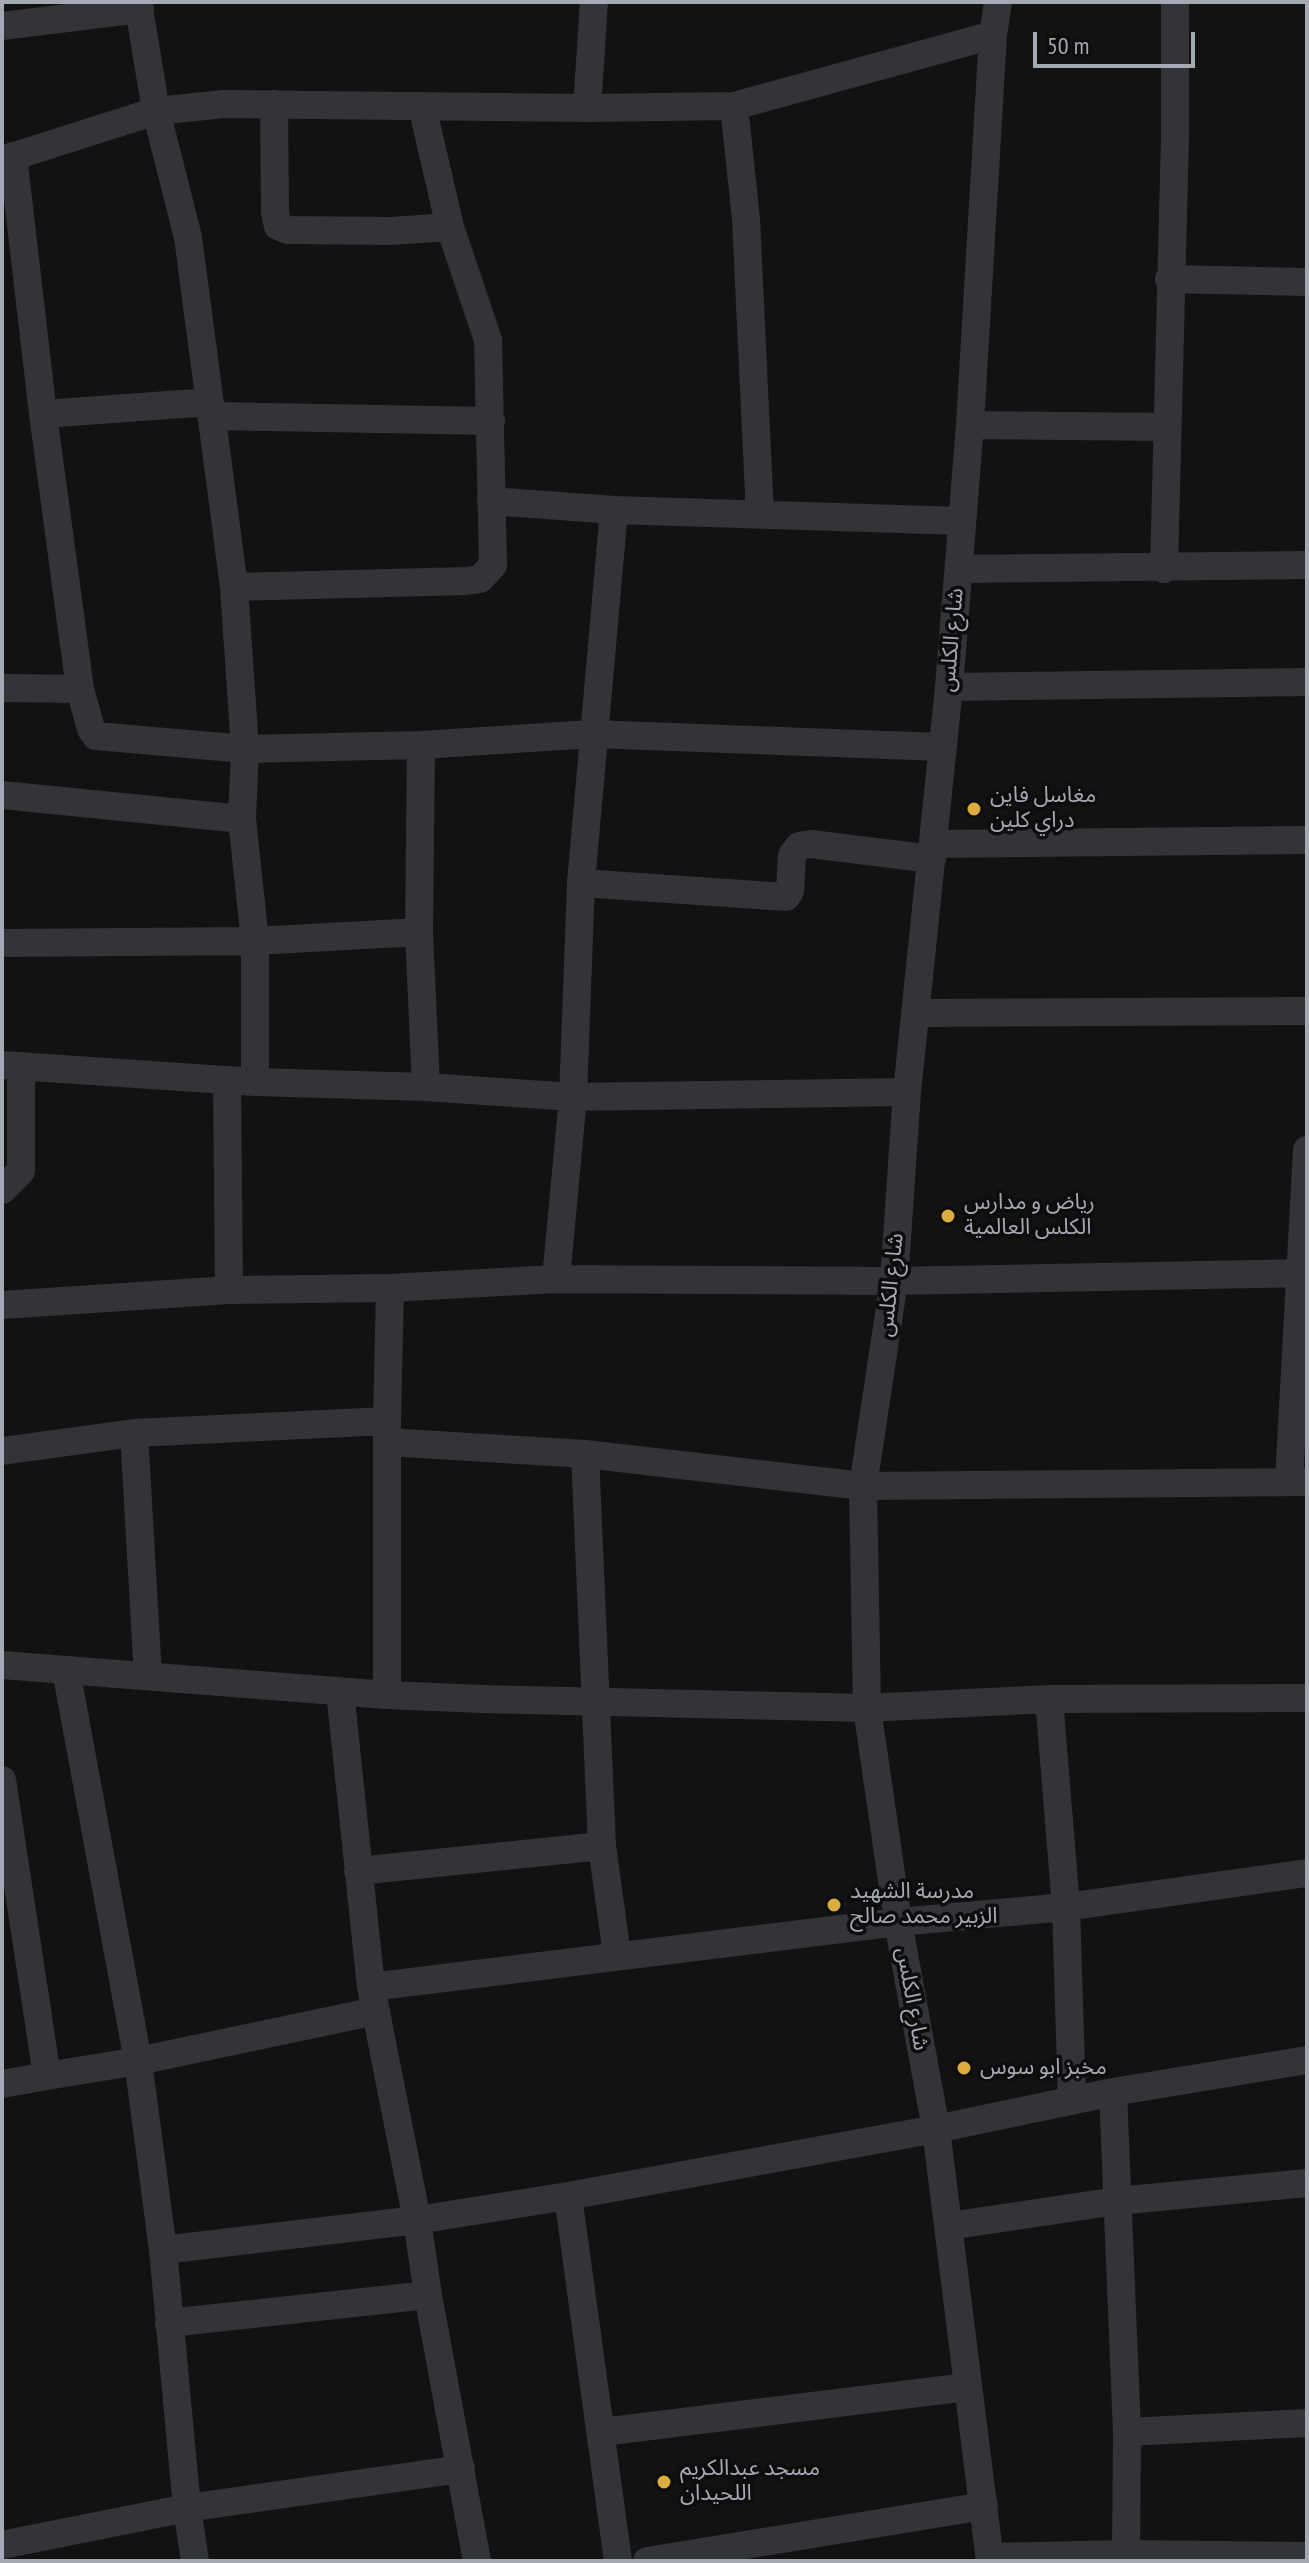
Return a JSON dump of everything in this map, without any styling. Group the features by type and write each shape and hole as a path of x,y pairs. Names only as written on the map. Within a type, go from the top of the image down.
{"street":[{"path":"587,108 594,2"},
{"name":"شارع الكلس","path":"990,2559 936,2129 898,1922 867,1708 863,1486 894,1281 907,1092 949,687 970,425 993,35 998,2"},
{"path":"1164,569 1175,136 1175,2"},
{"path":"2,26 139,6 156,111 188,237 234,587 245,749 242,819 255,941 255,1082"},
{"path":"941,747 592,734 421,745 245,749 96,736 91,729 80,689 8,158 156,111 224,104 587,108 734,106 993,35"},
{"path":"274,104 275,213 278,226 303,231 450,227"},
{"path":"234,587 480,579 493,565 488,340 450,227 422,106"},
{"path":"734,106 746,219 760,515"},
{"path":"1169,279 1307,282"},
{"path":"43,414 210,409 491,421"},
{"path":"970,425 1166,427"},
{"path":"491,501 614,510 962,521"},
{"path":"556,1279 573,1097 581,883 592,734 614,510"},
{"path":"959,569 1307,565"},
{"path":"949,687 1307,682"},
{"path":"2,688 80,689"},
{"path":"421,745 419,932 426,1087"},
{"path":"2,795 242,819"},
{"path":"581,883 786,897 790,891 792,855 799,846 811,844 932,852 1307,840"},
{"path":"2,943 255,941 419,932"},
{"path":"915,1013 1307,1011"},
{"path":"2,1190 21,1171 12,1066 255,1082 426,1087 573,1097 907,1092"},
{"path":"227,1080 229,1290"},
{"path":"2,1451 134,1433 387,1432 863,1486 1298,1481 1307,1150"},
{"path":"2,1305 229,1290 390,1288 556,1279 894,1281 1303,1273"},
{"path":"387,1695 390,1288"},
{"path":"134,1433 148,1676"},
{"path":"585,1454 602,1846 617,1955"},
{"path":"2,1665 387,1695 867,1708 1049,1699 1307,1698"},
{"path":"66,1670 138,2061 163,2250 187,2508 195,2561"},
{"path":"340,1691 374,1999 417,2220 477,2561"},
{"path":"1049,1699 1066,1907 1072,2101"},
{"path":"2,1780 47,2076"},
{"path":"358,1871 602,1846"},
{"path":"2,2084 138,2061 374,1999 617,1955 898,1922 1066,1907 1307,1873"},
{"path":"163,2250 417,2220 568,2196 936,2129 1113,2092 1307,2060"},
{"path":"1113,2092 1127,2432 1126,2554"},
{"path":"949,2226 1117,2201 1307,2183"},
{"path":"568,2196 618,2561"},
{"path":"169,2323 428,2295"},
{"path":"602,2432 967,2387"},
{"path":"1127,2432 1307,2423"},
{"path":"2,2545 187,2508 461,2469"},
{"path":"647,2561 984,2506"},
{"path":"990,2559 1126,2554 1307,2556"}],"place":[{"name":"مغاسل فاين دراي كلين","path":"974,809"},
{"name":"رياض و مدارس الكلس العالمية","path":"948,1216"},
{"name":"مدرسة الشهيد الزبير محمد صالح","path":"834,1905"},
{"name":"مخبز ابو سوس","path":"964,2068"},
{"name":"مسجد عبدالكريم اللحيدان","path":"664,2482"}]}
